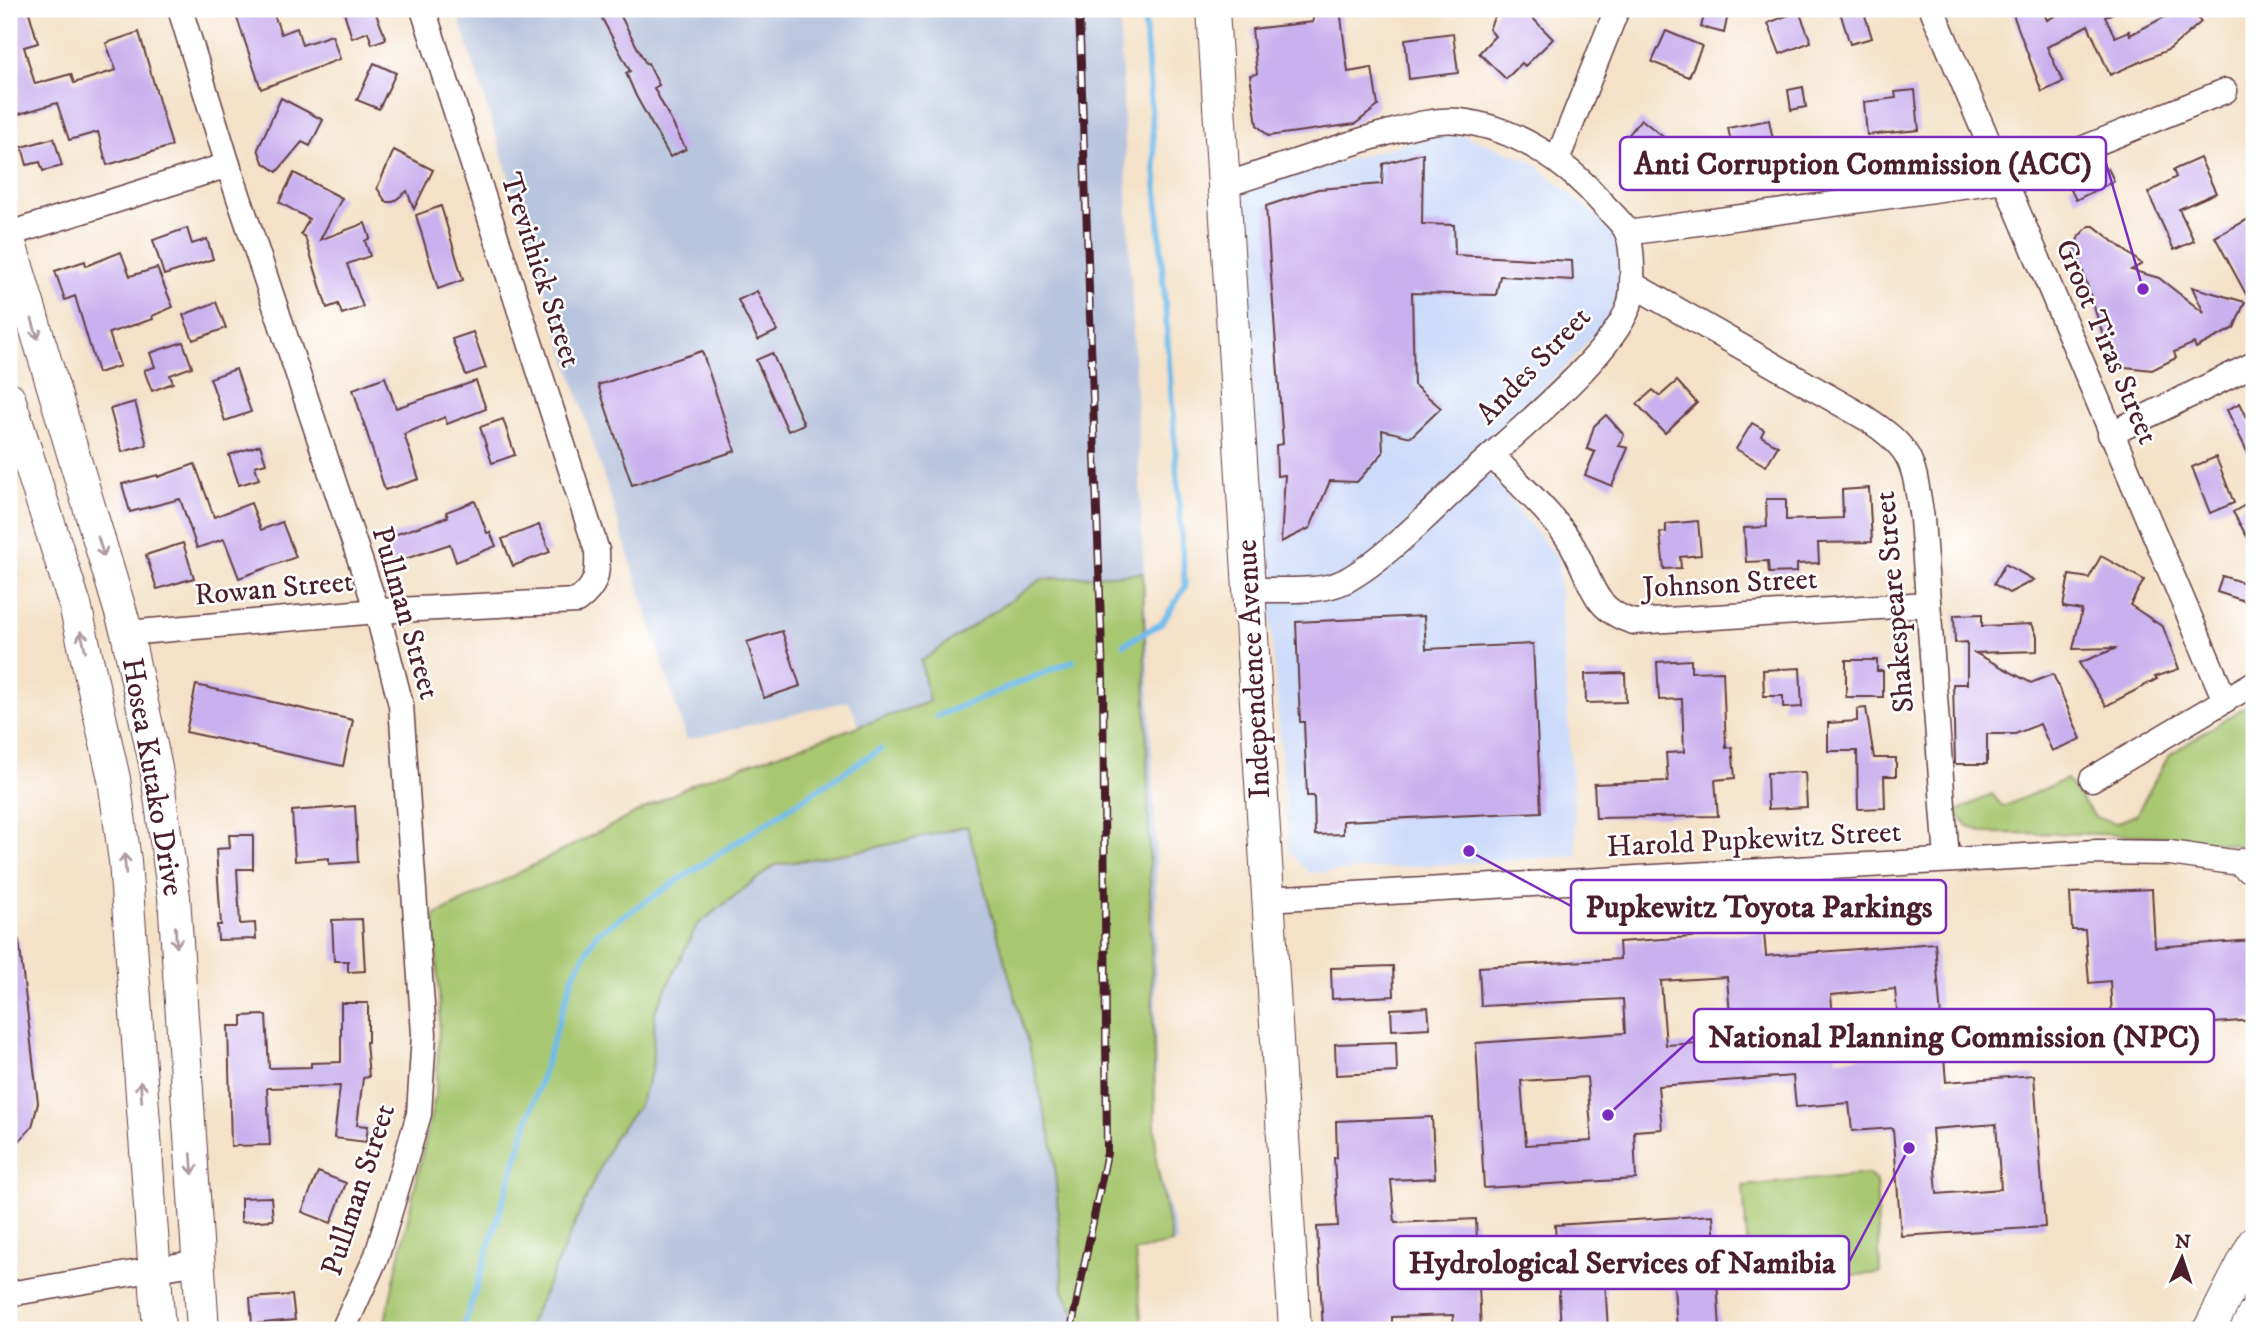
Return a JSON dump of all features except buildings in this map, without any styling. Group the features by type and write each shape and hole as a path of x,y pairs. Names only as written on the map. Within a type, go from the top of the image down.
{"main road":[{"name":"Independence Avenue","path":"1213,9 1250,590 1266,899 1295,1330"},
{"name":"Hosea Kutako Drive","path":"9,240 127,634 156,768 174,897 203,1330"},
{"name":"Hosea Kutako Drive","path":"9,398 75,605 114,779 125,862 159,1330"},
{"path":"2209,1330 2254,1242"},
{"path":"2246,1330 2254,1314"}],"street":[{"name":"Pullman Street","path":"180,9 228,165 377,611 393,665 407,766 424,1049 419,1114 376,1255 343,1330"},
{"name":"Trevithick Street","path":"423,9 597,551"},
{"path":"1557,160 1616,9"},
{"name":"Groot Tiras Street","path":"1932,9 2224,698"},
{"path":"1225,185 1346,145 1436,121 1459,121 1508,134 1557,160 1596,196 1627,233 2005,180 2225,91"},
{"path":"9,234 228,165"},
{"name":"Andes Street","path":"1250,590 1316,587 1343,582 1426,516 1581,371 1615,332 1629,305 1632,284 1627,233"},
{"name":"Shakespeare Street","path":"1632,284 1864,417 1891,434 1907,452 1915,473 1922,519 1947,860"},
{"path":"2110,434 2254,364"},
{"name":"Johnson Street","path":"1492,455 1569,540 1595,595 1616,617 1634,622 1928,604"},
{"name":"Rowan Street","path":"127,634 377,611 577,601 592,590 598,573 597,551"},
{"path":"2092,779 2224,698 2254,683"},
{"name":"Harold Pupkewitz Street","path":"1266,899 1947,860 2134,853 2170,853 2251,865"},
{"path":"9,1294 199,1262"}],"shaded area":[{"path":"456,9 1119,9 1156,844 1156,1160 1178,1242 1135,1251 1142,1330 451,1330 592,947 868,746 849,701 687,740"},
{"path":"1462,135 1531,161 1617,233 1620,288 1607,318 1569,364 1472,453 1558,559 1577,856 1309,873 1289,851 1237,191 1428,137"}],"green space":[{"path":"1143,573 1156,1160 1172,1243 1135,1251 1142,1330 1083,1330 1063,1291 1054,1151 1028,1043 967,826 865,850 775,865 697,925 655,1011 652,1070 638,1107 614,1137 527,1330 383,1330 436,1093 440,1009 434,916 699,781 929,702 921,661 1042,579"},
{"path":"2254,701 2254,849 2154,836 1985,833 1967,825 1955,812 1992,794 2003,807 2066,779 2095,817 2116,823 2136,815 2169,755"},
{"path":"1868,1174 1876,1181 1880,1273 1750,1283 1743,1186"}],"waterway":[{"path":"1124,644 1162,623 1185,587 1144,9"},
{"path":"937,716 1073,661"},
{"path":"463,1330 573,976 597,933 880,749"}],"railway":[{"path":"1071,1330 1107,1153 1103,679 1079,9"}],"place":[{"name":"Anti Corruption Commission (ACC)","path":"2143,289"},
{"name":"Pupkewitz Toyota Parkings","path":"1469,851"},
{"name":"National Planning Commission (NPC)","path":"1608,1115"},
{"name":"Hydrological Services of Namibia","path":"1909,1148"}]}
